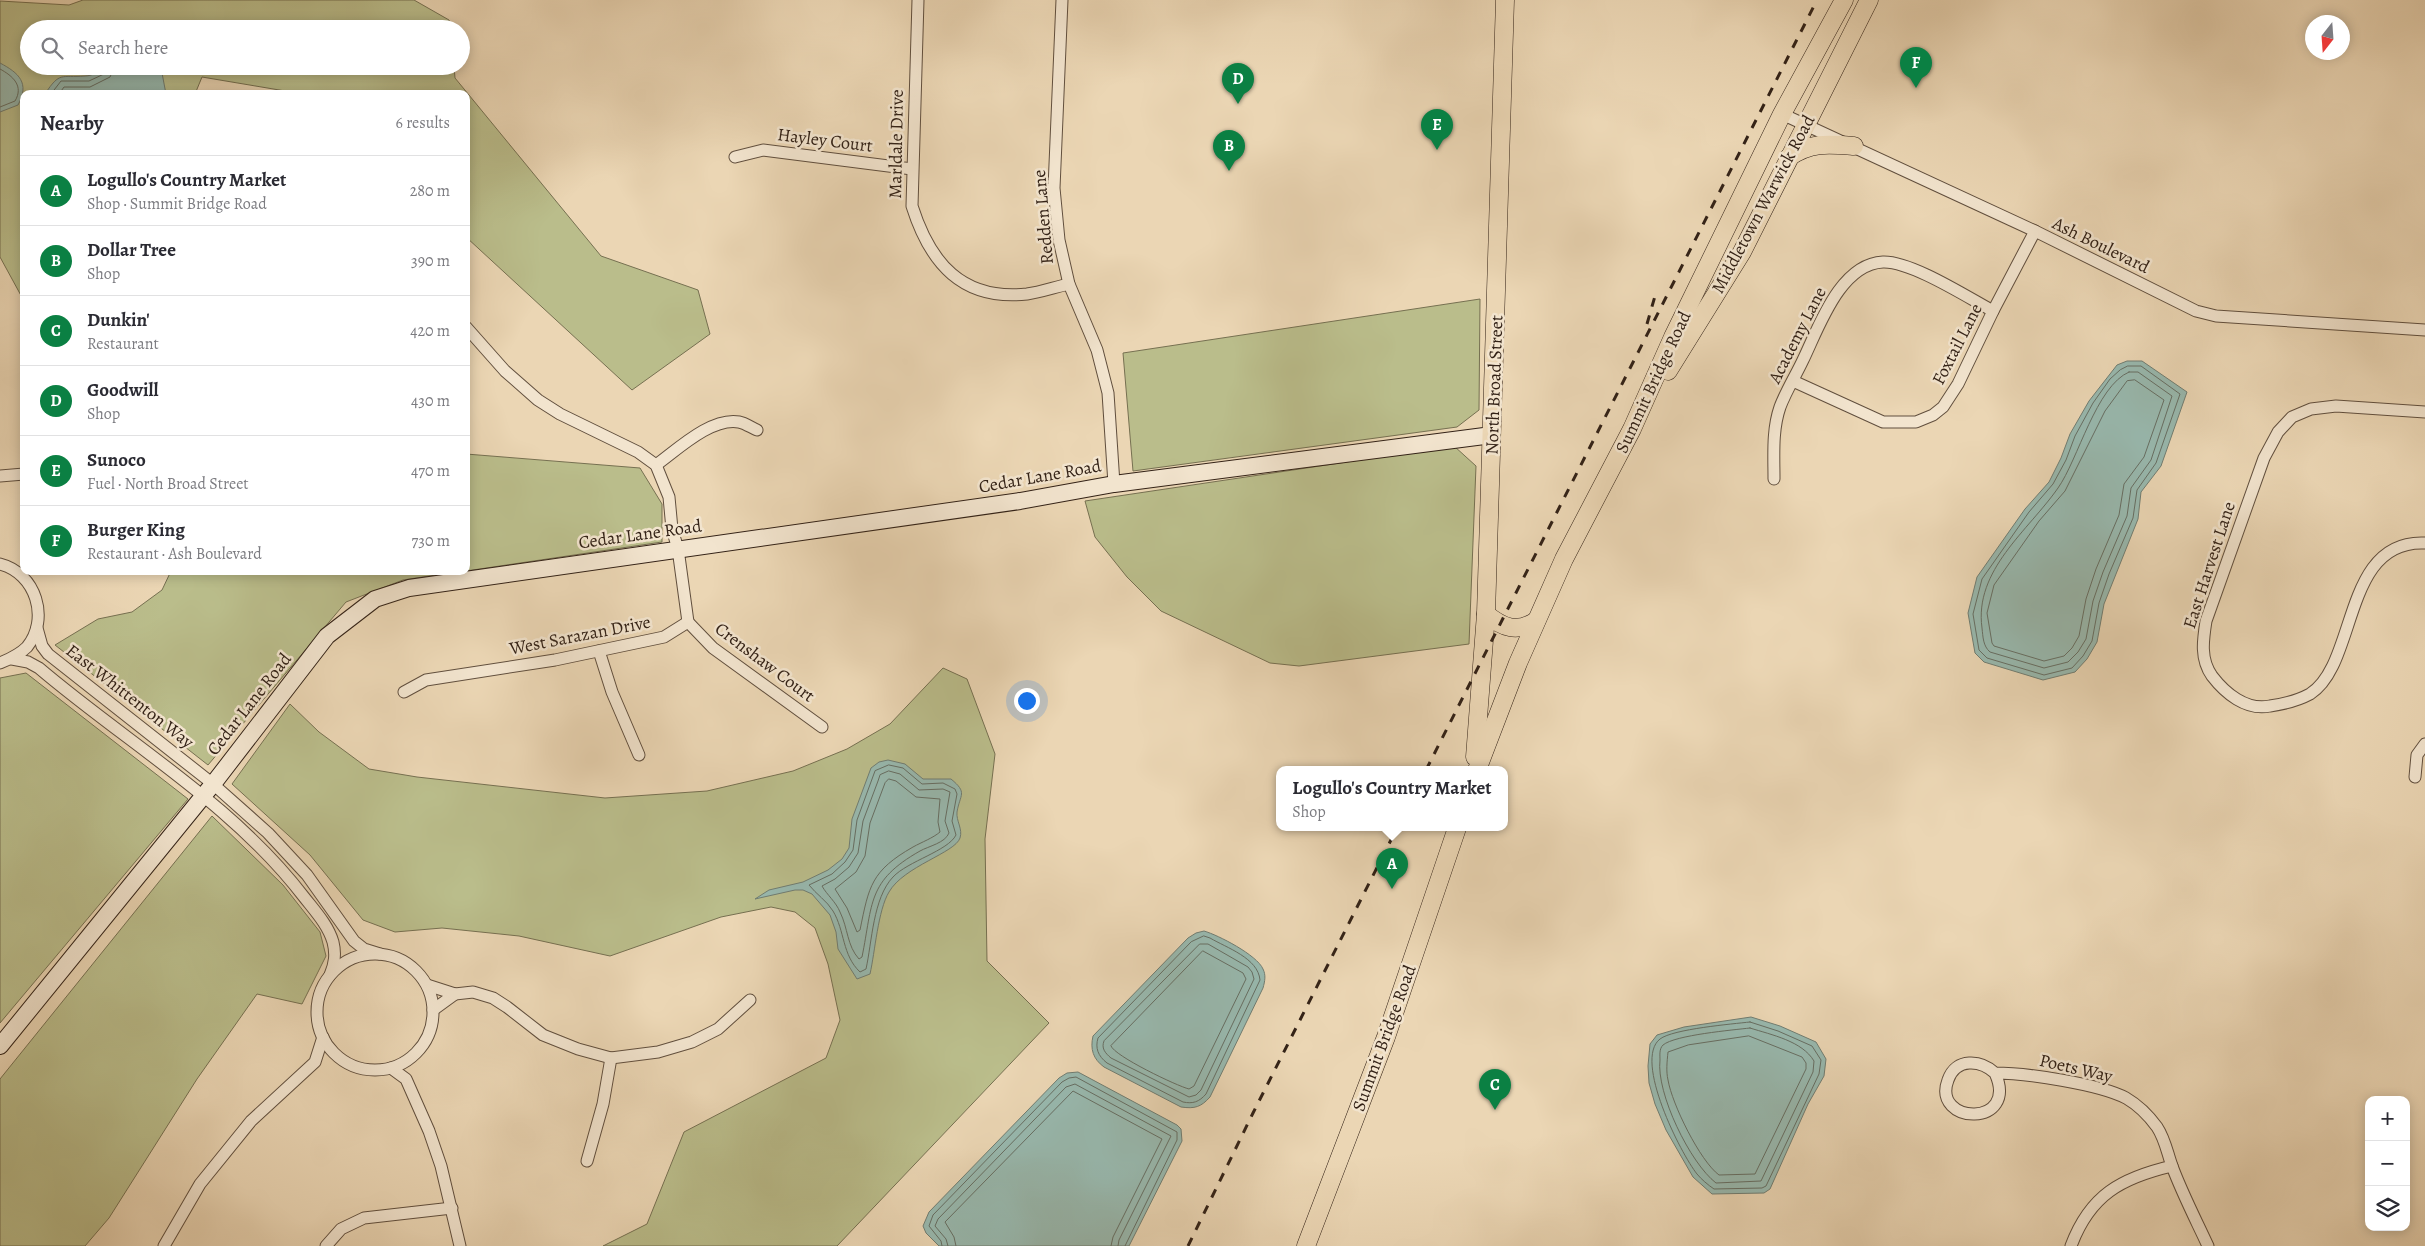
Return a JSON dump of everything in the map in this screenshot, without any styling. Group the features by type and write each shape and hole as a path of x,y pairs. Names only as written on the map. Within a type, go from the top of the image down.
{"main road":[{"name":"North Broad Street","path":"1475,766 1485,620 1505,0"},
{"name":"Summit Bridge Road","path":"1477,766 1536,621 1564,559 1632,429 1673,337 1782,114 1844,0"},
{"name":"Middletown Warwick Road","path":"1632,429 1742,252 1870,0"},
{"path":"1789,157 1803,147 1854,146"},
{"path":"1485,620 1494,621 1512,629 1525,627 1536,621"},
{"path":"1485,620 1506,638 1527,643"},
{"name":"Summit Bridge Road","path":"1306,1246 1386,1037 1455,831"}],"street":[{"path":"906,0 918,0"},
{"name":"Marldale Drive","path":"918,0 912,206 918,226 930,251 948,272 975,289 1004,295 1028,294 1069,284"},
{"name":"Redden Lane","path":"1062,0 1054,188 1059,240 1069,284 1098,350 1108,393 1114,484"},
{"name":"Ash Boulevard","path":"1782,114 1806,123 2035,231 2196,312 2216,316 2425,330"},
{"name":"Hayley Court","path":"735,157 763,150 912,169"},
{"name":"Foxtail Lane","path":"1793,381 1883,422 1916,422 1933,415 1944,406 1958,384 1993,311 2035,231"},
{"name":"Academy Lane","path":"1774,479 1774,436 1780,408 1832,300 1850,278 1868,264 1885,262 1911,268 1993,311"},
{"path":"470,332 505,372 538,400 560,414 638,452 656,466 669,497 672,529 678,549 688,622"},
{"name":"East Harvest Lane","path":"2425,412 2336,406 2311,409 2292,417 2278,432 2264,458 2206,621 2202,646 2209,672 2222,689 2243,703 2266,707 2290,703 2311,693 2326,676 2362,584 2374,567 2387,554 2404,546 2425,544"},
{"path":"656,466 696,435 718,425 739,422 757,430"},
{"name":"Cedar Lane Road","path":"0,1046 207,790 327,636 375,599 409,588 1002,504 1114,484 1492,435"},
{"path":"0,476 20,474"},
{"path":"0,564 15,570 33,589 38,607 36,628 26,647 12,658 0,663"},
{"name":"West Sarazan Drive","path":"404,692 426,680 599,652 664,636 688,622"},
{"name":"Crenshaw Court","path":"688,622 713,648 822,727"},
{"name":"East Whittenton Way","path":"36,628 42,646 48,654 207,790"},
{"path":"599,652 612,692 639,755"},
{"name":"East Whittenton Way","path":"12,658 28,662 39,668 207,790"},
{"path":"2415,777 2418,755 2425,744"},
{"path":"207,790 287,852 307,876 354,941 364,949 390,956 410,965 427,985 434,1010 428,1037 412,1057 391,1068 364,1068 339,1057 323,1037 319,1026 318,1004 322,988 335,963 335,951 332,940 320,918 259,844 207,790"},
{"path":"330,975 351,958 364,954 380,954"},
{"path":"427,985 455,994 473,992 493,998 543,1035 578,1049 611,1058 658,1052 692,1042 718,1030 750,1000"},
{"path":"434,1010 455,994"},
{"path":"164,1246 200,1184 245,1128 315,1062 323,1037"},
{"path":"315,1062 339,1057"},
{"path":"406,1080 412,1057"},
{"path":"587,1161 603,1104 611,1058"},
{"name":"Poets Way","path":"1995,1073 2000,1091 1997,1102 1988,1111 1975,1115 1964,1114 1953,1106 1948,1098 1947,1083 1954,1070 1966,1063 1976,1062 1986,1065 1995,1073 2021,1073 2103,1090 2126,1098 2144,1112 2166,1143 2172,1166 2208,1246"},
{"path":"391,1068 406,1080 429,1131 452,1208 460,1246"},
{"path":"2071,1246 2080,1223 2096,1202 2116,1187 2150,1172 2172,1166"},
{"path":"326,1246 341,1229 364,1218 452,1208"}],"green space":[{"path":"83,0 414,0 449,20 20,20 20,75 455,75 465,90 279,90 202,77 197,90 20,90 20,294 0,257 0,1 69,5"},
{"path":"470,96 601,256 698,290 710,334 632,390 470,241"},
{"path":"1480,299 1479,410 1457,427 1133,471 1123,353"},
{"path":"1454,446 1476,466 1469,644 1299,666 1270,663 1161,611 1127,577 1095,537 1085,501"},
{"path":"470,454 640,468 662,504 662,542 470,570"},
{"path":"169,575 436,575 403,580 346,602 208,765 55,645 98,619 132,612 162,590"},
{"path":"943,668 967,679 995,754 985,839 987,961 1049,1023 837,1246 603,1246 647,1224 684,1132 826,1058 840,1020 828,964 815,928 795,912 771,907 721,917 610,956 519,936 442,928 395,932 363,920 310,855 232,784 290,704 319,732 369,769 417,777 605,798 707,791 793,771 847,749 890,724"},
{"path":"26,673 188,799 0,1023 0,678"},
{"path":"212,816 283,885 320,932 326,956 302,1004 257,994 197,1079 109,1218 85,1246 0,1246 0,1079"}],"water":[{"path":"0,63 17,75 23,85 23,90 20,90 18,105 0,112"},
{"path":"162,75 165,90 48,90 54,82 62,77"},
{"path":"2127,361 2142,361 2187,392 2161,466 2141,492 2138,519 2104,604 2097,642 2087,659 2075,672 2043,680 1984,662 1975,653 1968,613 1977,577 2025,509 2049,482 2070,434 2089,401 2117,365"},
{"path":"888,760 905,764 923,779 951,779 960,788 962,794 957,819 961,835 956,844 917,867 896,883 889,892 879,920 870,974 857,979 838,949 836,932 830,915 812,894 803,890 795,890 755,899 769,890 803,882 828,870 842,859 849,848 852,819 871,768 879,762"},
{"path":"1204,931 1227,941 1253,958 1263,969 1265,980 1263,988 1210,1097 1204,1103 1190,1108 1181,1107 1104,1067 1095,1057 1092,1041 1093,1036 1188,938"},
{"path":"1751,1017 1780,1026 1816,1042 1826,1059 1824,1076 1808,1104 1770,1189 1764,1193 1712,1194 1693,1177 1666,1130 1655,1104 1649,1083 1650,1044 1657,1035 1684,1027"},
{"path":"1078,1072 1177,1125 1181,1129 1182,1141 1129,1246 939,1246 926,1233 923,1226 929,1212 1059,1078 1067,1073"}],"railway":[{"path":"1428,766 1817,0"},
{"path":"1647,324 1655,296"},
{"path":"1188,1246 1395,831"}],"place":[{"name":"Burger King","path":"1916,88"},
{"name":"Goodwill","path":"1238,104"},
{"name":"Sunoco","path":"1437,150"},
{"name":"Dollar Tree","path":"1229,171"},
{"name":"Logullo's Country Market","path":"1392,889"},
{"name":"Dunkin'","path":"1495,1110"}]}
